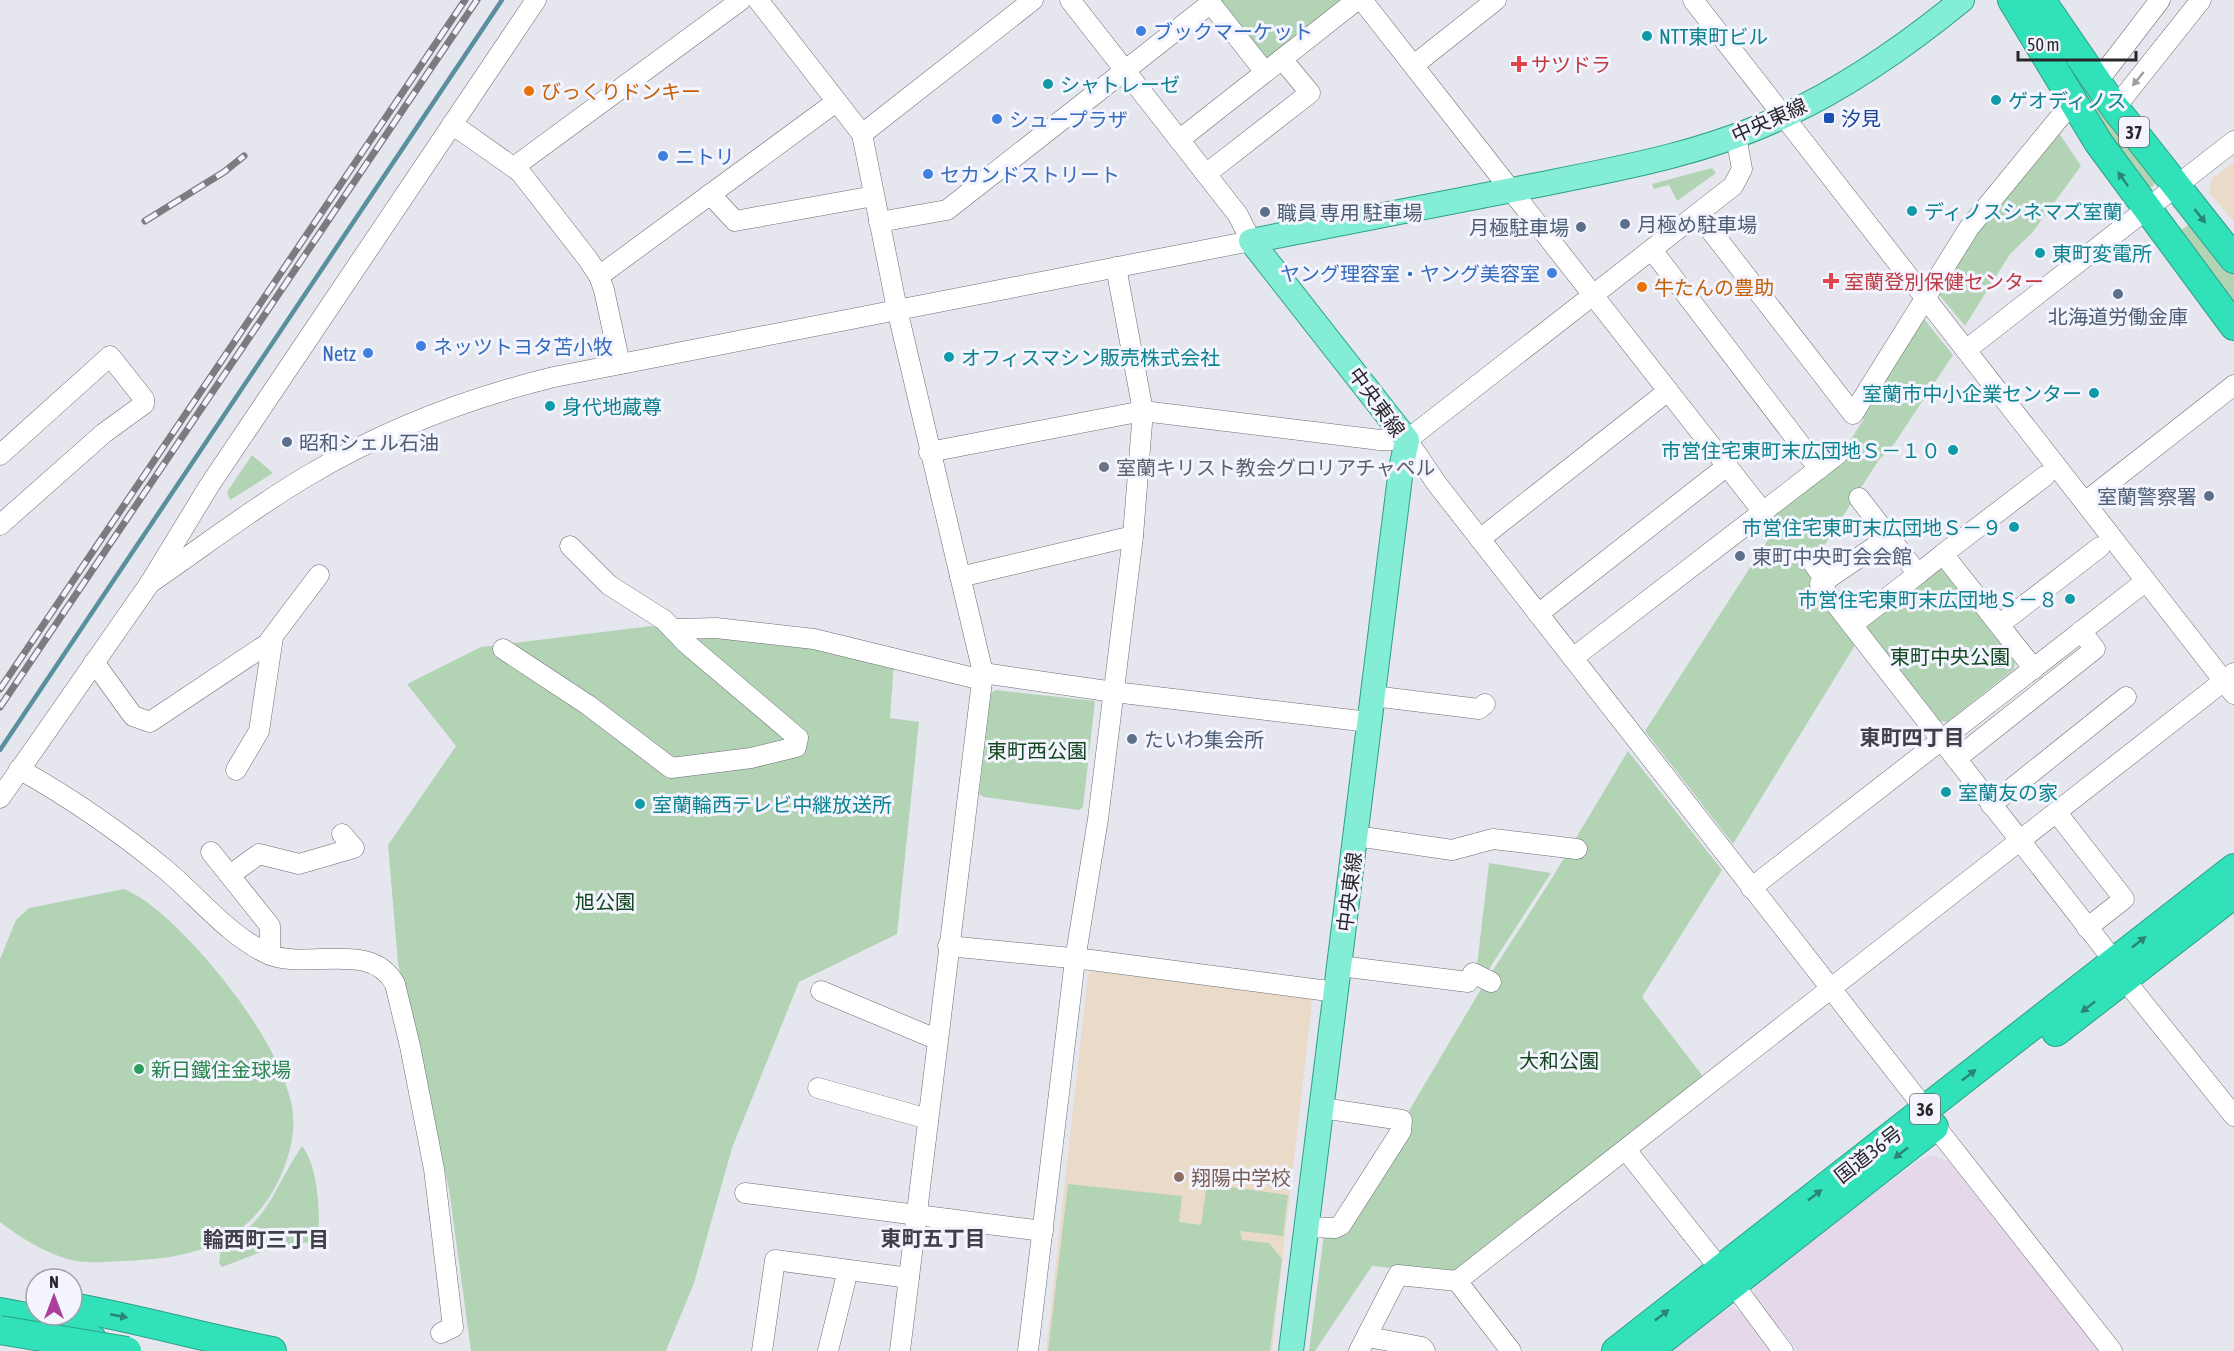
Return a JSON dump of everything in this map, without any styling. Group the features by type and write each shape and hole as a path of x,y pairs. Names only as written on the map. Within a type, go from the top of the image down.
{"highway":[{"name":"37","path":"2012,0 2098,142 2234,326"},
{"name":"37","path":"2041,0 2115,108 2234,259"},
{"name":"国道36号","path":"1616,1351 1727,1277 2119,970 2234,868"},
{"name":"国道36号","path":"2119,970 2234,894"},
{"name":"国道36号","path":"1648,1351 1727,1277"},
{"path":"0,1295 24,1299"},
{"path":"84,1310 125,1316 165,1329 272,1351"},
{"path":"0,1312 68,1325 93,1340 100,1351"},
{"path":"0,1330 127,1351"}],"main road":[{"name":"中央東線","path":"1291,1351 1407,440 1251,241 1511,190 1686,152 1736,136 1784,116 1871,68 1962,0"}],"street":[{"path":"0,798 150,583 209,486 536,0"},
{"path":"514,167 741,0"},
{"path":"758,0 862,134 897,309 929,452 983,673 968,804 936,1039 918,1213 900,1351"},
{"path":"862,134 1033,0"},
{"path":"150,583 284,490 385,434 496,392 620,364 1251,241 1238,215 1070,0"},
{"path":"1179,140 1357,0"},
{"path":"1362,0 1763,512"},
{"path":"1414,65 1497,0"},
{"path":"1425,1351 1422,1347 1364,1344 1398,1275 1457,1281 2019,841 2231,683 2146,580 1693,0"},
{"path":"2098,81 2160,0"},
{"path":"2115,108 2201,0"},
{"path":"879,222 947,210 1209,2 1265,72"},
{"path":"1206,174 1310,93 1281,59"},
{"path":"1698,214 1857,418 1969,228 2074,100"},
{"path":"599,276 837,102"},
{"path":"452,124 514,167 536,191 599,276 620,364"},
{"path":"929,452 1143,411 1380,440 1407,440 1698,214 1738,180 1742,164 1736,136"},
{"path":"1966,350 2234,141"},
{"path":"710,194 735,221 874,196"},
{"path":"1652,250 1819,469"},
{"path":"1028,1351 1075,960 1098,819 1133,536 1143,411 1116,267"},
{"path":"0,455 110,356 144,399 144,404 104,433 0,525"},
{"path":"2085,502 2234,385"},
{"path":"1480,540 1668,390"},
{"path":"1407,440 1480,540 2112,1351"},
{"path":"1573,658 1838,454"},
{"path":"1538,614 1727,466"},
{"path":"1852,625 2045,476"},
{"path":"1859,498 1918,574"},
{"path":"960,577 1133,536"},
{"path":"1822,582 1889,537"},
{"path":"503,649 588,705 671,768 751,758 796,747 798,738 664,620 609,585 570,546"},
{"path":"2000,624 2100,547"},
{"path":"1943,554 2034,669"},
{"path":"1813,563 1822,582 1852,625 2234,1116"},
{"path":"94,662 133,716 150,722 267,644 319,576"},
{"path":"1751,888 2146,580"},
{"path":"673,629 716,628 814,639 974,678 983,673 1114,692 1370,722"},
{"path":"1956,759 2095,648 2081,631"},
{"path":"236,770 259,731 273,637"},
{"path":"1373,696 1479,709 1485,704"},
{"path":"1991,805 2126,697"},
{"path":"19,769 76,801 165,870 253,946 270,955 286,959 362,961 379,966 390,975 395,984 410,1046 434,1169 453,1327 441,1333"},
{"path":"2057,813 2124,899 2087,928"},
{"path":"230,875 259,854 299,864 354,848 342,834"},
{"path":"1356,836 1452,850 1493,839 1577,849"},
{"path":"211,852 270,926 270,955"},
{"path":"948,946 1092,960 1336,992"},
{"path":"1340,966 1468,982 1473,974 1491,982"},
{"path":"821,991 936,1039"},
{"path":"818,1088 928,1119"},
{"path":"1307,1227 1335,1228 1341,1225 1401,1131 1402,1119 1322,1108"},
{"path":"1626,1150 1783,1351"},
{"path":"745,1192 1043,1231"},
{"path":"762,1351 775,1260 909,1278"},
{"path":"828,1351 848,1270"},
{"path":"1457,1281 1511,1351"}],"shaded area":[{"path":"2234,162 2234,222 2209,192 2212,179"},
{"name":"翔陽中学校","path":"1092,971 1309,996 1312,1003 1272,1351 1046,1351 1088,975"},
{"path":"1933,1155 1949,1161 2099,1351 1798,1351 1755,1296 1753,1288 1756,1281 1922,1158"},
{"path":"1732,1307 1741,1312 1772,1351 1670,1351 1717,1314"}],"green space":[{"path":"1218,0 1341,0 1341,3 1271,57 1262,57"},
{"path":"2032,5 2157,181 2152,187 2140,187"},
{"path":"2057,130 2081,166 2032,233 2010,254 1965,326 1936,291 1970,236"},
{"path":"1712,168 1716,173 1677,201 1669,185 1654,189 1652,184"},
{"path":"2192,222 2234,275 2234,310 2176,234"},
{"path":"1921,315 1953,355 1894,444 1878,461 1810,568 1813,572 1809,584 1857,642 1733,844 1645,731 1778,524 1774,517 1829,473 1864,419 1858,413"},
{"path":"252,455 273,473 230,500 227,492"},
{"name":"東町中央公園","path":"1938,568 1942,569 2015,662 2014,669 1947,722 1940,721 1867,628 1867,624"},
{"name":"旭公園","path":"651,626 788,640 894,664 890,718 919,722 897,934 799,982 732,1148 694,1283 666,1351 471,1351 449,1189 398,963 388,845 456,746 407,684 481,647"},
{"name":"東町西公園","path":"996,690 1095,701 1083,807 1079,810 984,797 979,794 991,693"},
{"name":"大和公園","path":"1628,751 1722,870 1642,997 1705,1079 1453,1274 1372,1266 1315,1351 1309,1351 1324,1234 1407,1114"},
{"path":"1489,863 1551,873 1489,969 1477,965"},
{"name":"新日鐵住金球場","path":"124,889 151,905 179,930 217,971 246,1010 273,1055 286,1086 293,1111 292,1138 282,1173 269,1197 254,1217 236,1232 216,1243 172,1257 80,1262 40,1248 0,1222 0,959 16,920 29,908"},
{"path":"302,1146 311,1162 317,1193 319,1224 313,1241 264,1251 222,1267 219,1263 221,1248 251,1226 261,1214"},
{"path":"1068,1184 1182,1196 1179,1222 1201,1225 1207,1184 1288,1195 1283,1236 1240,1231 1242,1240 1269,1243 1282,1259 1270,1351 1048,1351"}],"waterway":[{"path":"0,750 502,0"}],"railway":[{"path":"0,689 465,0"},
{"path":"0,707 477,0"},
{"path":"145,221 224,172 244,156"}],"place":[{"name":"ブックマーケット","path":"1141,31"},
{"name":"NTT東町ビル","path":"1647,36"},
{"name":"サツドラ","path":"1519,64"},
{"name":"シャトレーゼ","path":"1048,84"},
{"name":"びっくりドンキー","path":"529,91"},
{"name":"ゲオディノス","path":"1996,100"},
{"name":"汐見","path":"1829,118"},
{"name":"シュープラザ","path":"997,119"},
{"name":"ニトリ","path":"663,156"},
{"name":"セカンドストリート","path":"928,174"},
{"name":"ディノスシネマズ室蘭","path":"1912,211"},
{"name":"職員 専用 駐車場","path":"1265,212"},
{"name":"月極め駐車場","path":"1625,224"},
{"name":"月極駐車場","path":"1581,227"},
{"name":"東町変電所","path":"2040,253"},
{"name":"ヤング理容室・ヤング美容室","path":"1552,273"},
{"name":"室蘭登別保健センター","path":"1831,281"},
{"name":"牛たんの豊助","path":"1642,287"},
{"name":"北海道労働金庫","path":"2118,294"},
{"name":"ネッツトヨタ苫小牧","path":"421,346"},
{"name":"Netz","path":"368,353"},
{"name":"オフィスマシン販売株式会社","path":"949,357"},
{"name":"室蘭市中小企業センター","path":"2094,393"},
{"name":"身代地蔵尊","path":"550,406"},
{"name":"昭和シェル石油","path":"287,442"},
{"name":"市営住宅東町末広団地Ｓ－１０","path":"1953,450"},
{"name":"室蘭キリスト教会グロリアチャペル","path":"1104,467"},
{"name":"室蘭警察署","path":"2209,496"},
{"name":"市営住宅東町末広団地Ｓ－９","path":"2014,527"},
{"name":"東町中央町会会館","path":"1740,556"},
{"name":"市営住宅東町末広団地Ｓ－８","path":"2070,599"},
{"name":"たいわ集会所","path":"1132,739"},
{"name":"室蘭友の家","path":"1946,792"},
{"name":"室蘭輪西テレビ中継放送所","path":"640,804"},
{"name":"新日鐵住金球場","path":"139,1069"},
{"name":"翔陽中学校","path":"1179,1177"}],"district":[{"name":"東町四丁目","path":"1912,737"},
{"name":"東町五丁目","path":"933,1238"},
{"name":"輪西町三丁目","path":"266,1239"}]}
